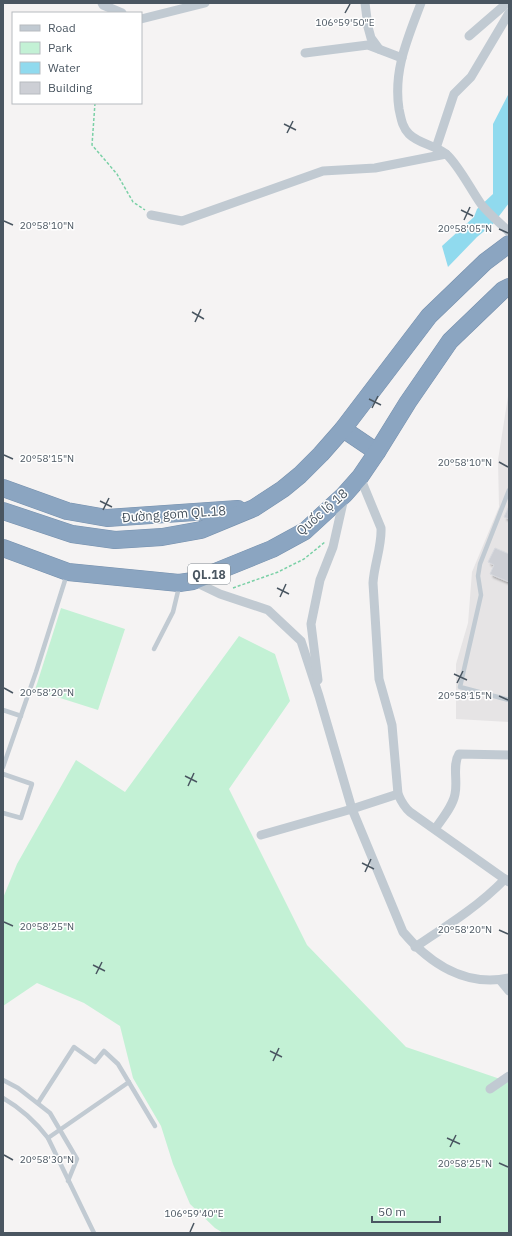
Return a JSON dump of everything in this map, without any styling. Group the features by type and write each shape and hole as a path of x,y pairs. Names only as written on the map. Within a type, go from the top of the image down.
{"highway":[{"path":"3,511 72,534 115,540 162,537 201,530 254,508 283,489 300,475 343,429 429,316 485,262 509,244"},
{"name":"Quốc lộ 18","path":"3,548 68,572 186,582 272,549 305,531 360,477 408,402 450,341 507,290"},
{"path":"343,429 377,452"},
{"name":"Đường gom QL.18","path":"3,488 67,511 107,518 254,508"}],"street":[{"path":"102,3 103,5 120,12"},
{"path":"142,19 205,3"},
{"path":"365,3 371,38 379,49"},
{"path":"421,3 402,58 397,88 402,122 410,135 446,154 482,204 509,232"},
{"path":"469,36 506,4 509,4"},
{"path":"436,148 454,94 470,77 509,13"},
{"path":"305,53 368,45 402,58"},
{"path":"151,215 182,221 323,171 375,168 446,154"},
{"path":"360,477 381,528 382,536 372,583 379,679 392,725 398,794 405,808 410,812 507,881 469,911 415,947"},
{"path":"319,696 311,624 320,580 333,547 344,494"},
{"path":"186,582 268,610 301,641 319,696 352,809 403,932 415,947 437,964 460,976 479,980 504,979 509,991"},
{"path":"435,829 453,800 455,794 456,760 459,754 509,755"},
{"path":"261,835 398,794"},
{"path":"490,1089 509,1076"}],"lane":[{"path":"509,490 480,564 478,576 481,595 460,687 509,700"},
{"path":"3,767 68,572"},
{"path":"154,649 186,582"},
{"path":"3,710 21,716"},
{"path":"3,774 32,784 21,818 3,812"},
{"path":"38,1103 74,1047 95,1062 104,1051 118,1064 155,1126"},
{"path":"3,1080 18,1088 50,1113 77,1159 68,1181"},
{"path":"48,1138 130,1082"},
{"path":"3,1098 25,1112 38,1124 48,1138 94,1233"}],"path":[{"path":"96,104 92,145 117,174 133,202 151,215"},
{"path":"232,588 278,572 304,559 328,539"}],"shaded area":[{"path":"509,390 509,722 456,719 456,664 468,623 472,572 499,507 498,460"}],"green space":[{"path":"61,608 125,629 98,710 35,690"},
{"path":"239,636 275,654 290,701 229,789 307,945 406,1047 509,1082 509,1233 223,1233 215,1228 190,1204 173,1164 161,1126 133,1078 120,1026 84,1003 37,983 3,1006 3,898 17,864 76,760 125,792"}],"water":[{"path":"509,93 509,203 493,224 477,237 448,267 442,246 474,217 477,209 493,194 493,124"}],"building":[{"path":"509,506 509,519 504,517"},
{"path":"495,548 509,554 509,582 490,574 494,565 488,562"}]}
